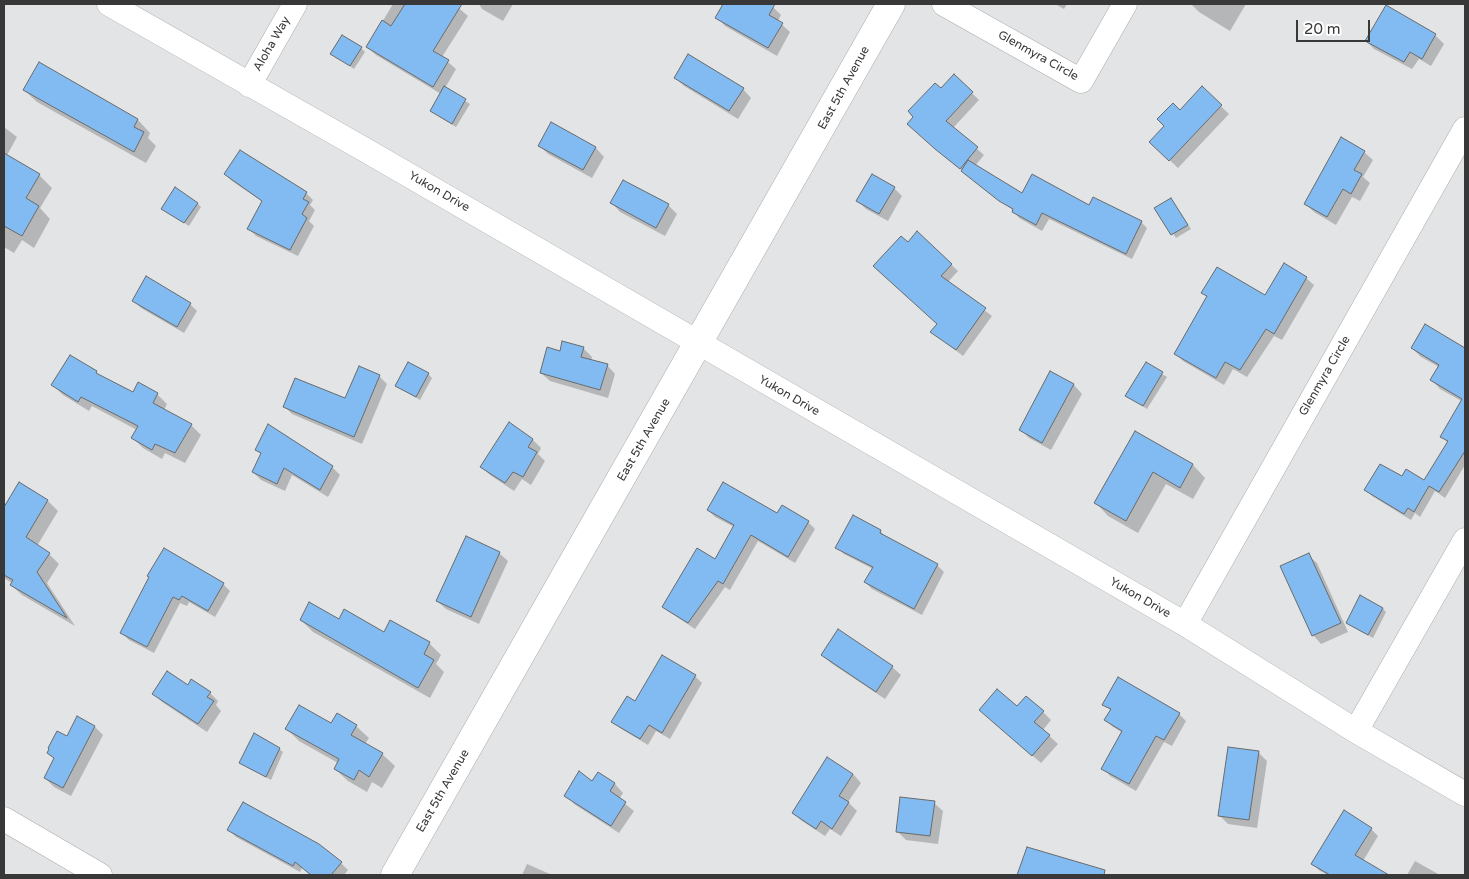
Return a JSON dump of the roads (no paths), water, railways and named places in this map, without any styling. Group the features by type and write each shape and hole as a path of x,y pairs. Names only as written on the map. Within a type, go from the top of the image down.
{"street":[{"name":"Yukon Drive","path":"109,4 1185,624 1356,731 1465,794"},
{"name":"Aloha Way","path":"249,84 295,4"},
{"name":"East 5th Avenue","path":"395,875 891,4"},
{"name":"Glenmyra Circle","path":"944,4 1081,81 1125,4"},
{"name":"Glenmyra Circle","path":"1185,624 1465,129"},
{"path":"1356,731 1465,540"},
{"path":"4,819 100,875"}]}
